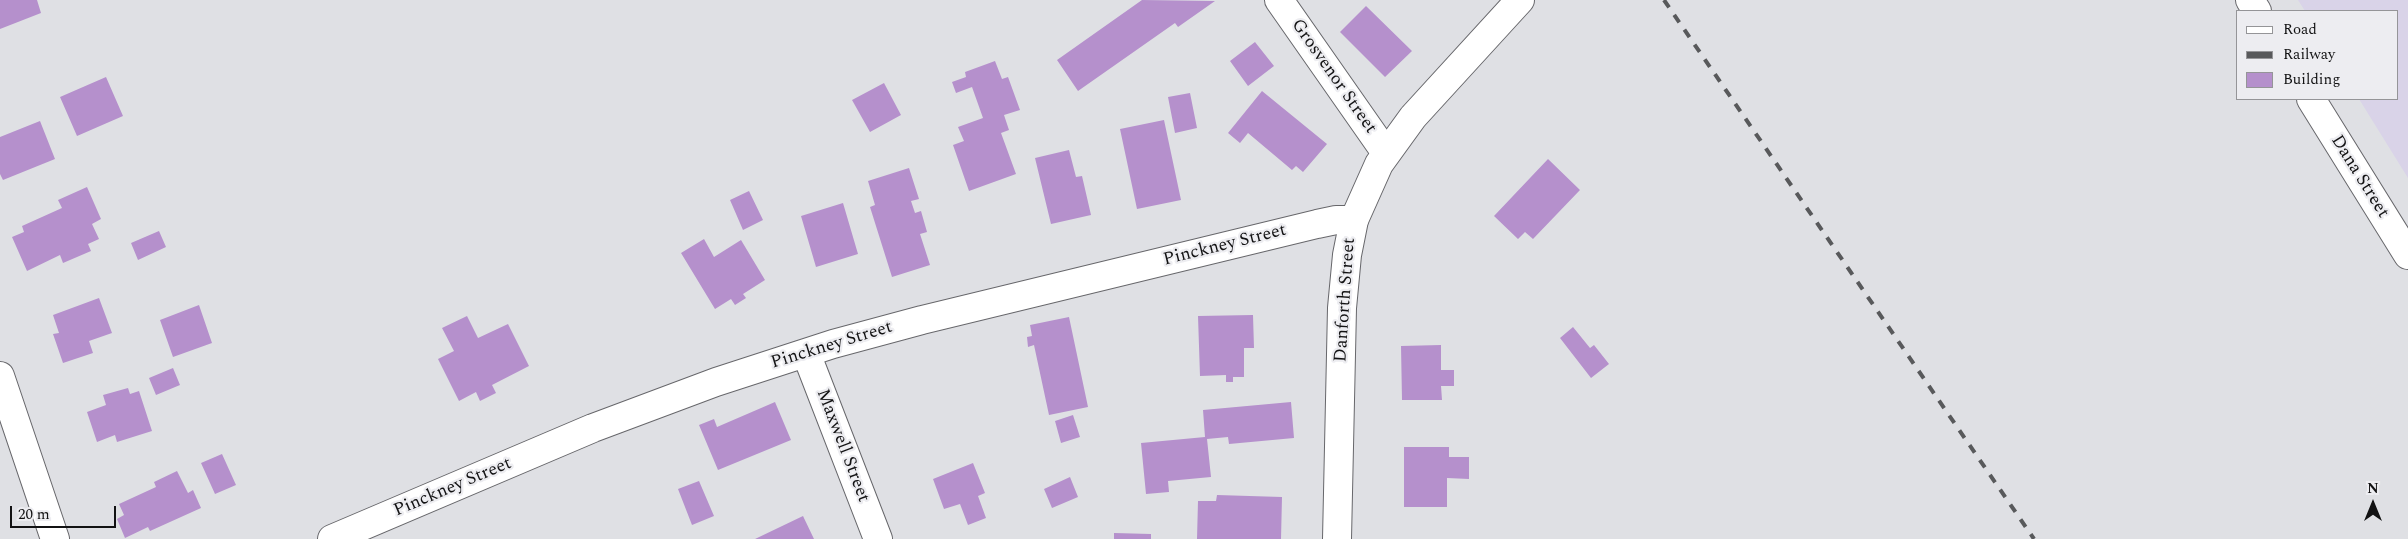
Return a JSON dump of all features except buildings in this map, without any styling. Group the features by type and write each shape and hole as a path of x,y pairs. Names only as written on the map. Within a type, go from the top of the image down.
{"street":[{"name":"Grosvenor Street","path":"1280,0 1386,153"},
{"name":"Danforth Street","path":"1337,539 1342,308 1347,256 1354,220 1368,185 1386,153 1413,117 1520,0"},
{"name":"Dana Street","path":"2312,100 2408,256"},
{"name":"Pinckney Street","path":"332,539 593,428 716,382 806,353 922,320 1240,242 1336,220 1354,220"},
{"name":"Maxwell Street","path":"806,353 878,539"},
{"path":"0,376 55,539"}],"shaded area":[{"path":"2298,0 2408,0 2408,178 2360,100 2398,100 2398,10 2304,10"}],"railway":[{"path":"1664,0 2034,539"}]}
